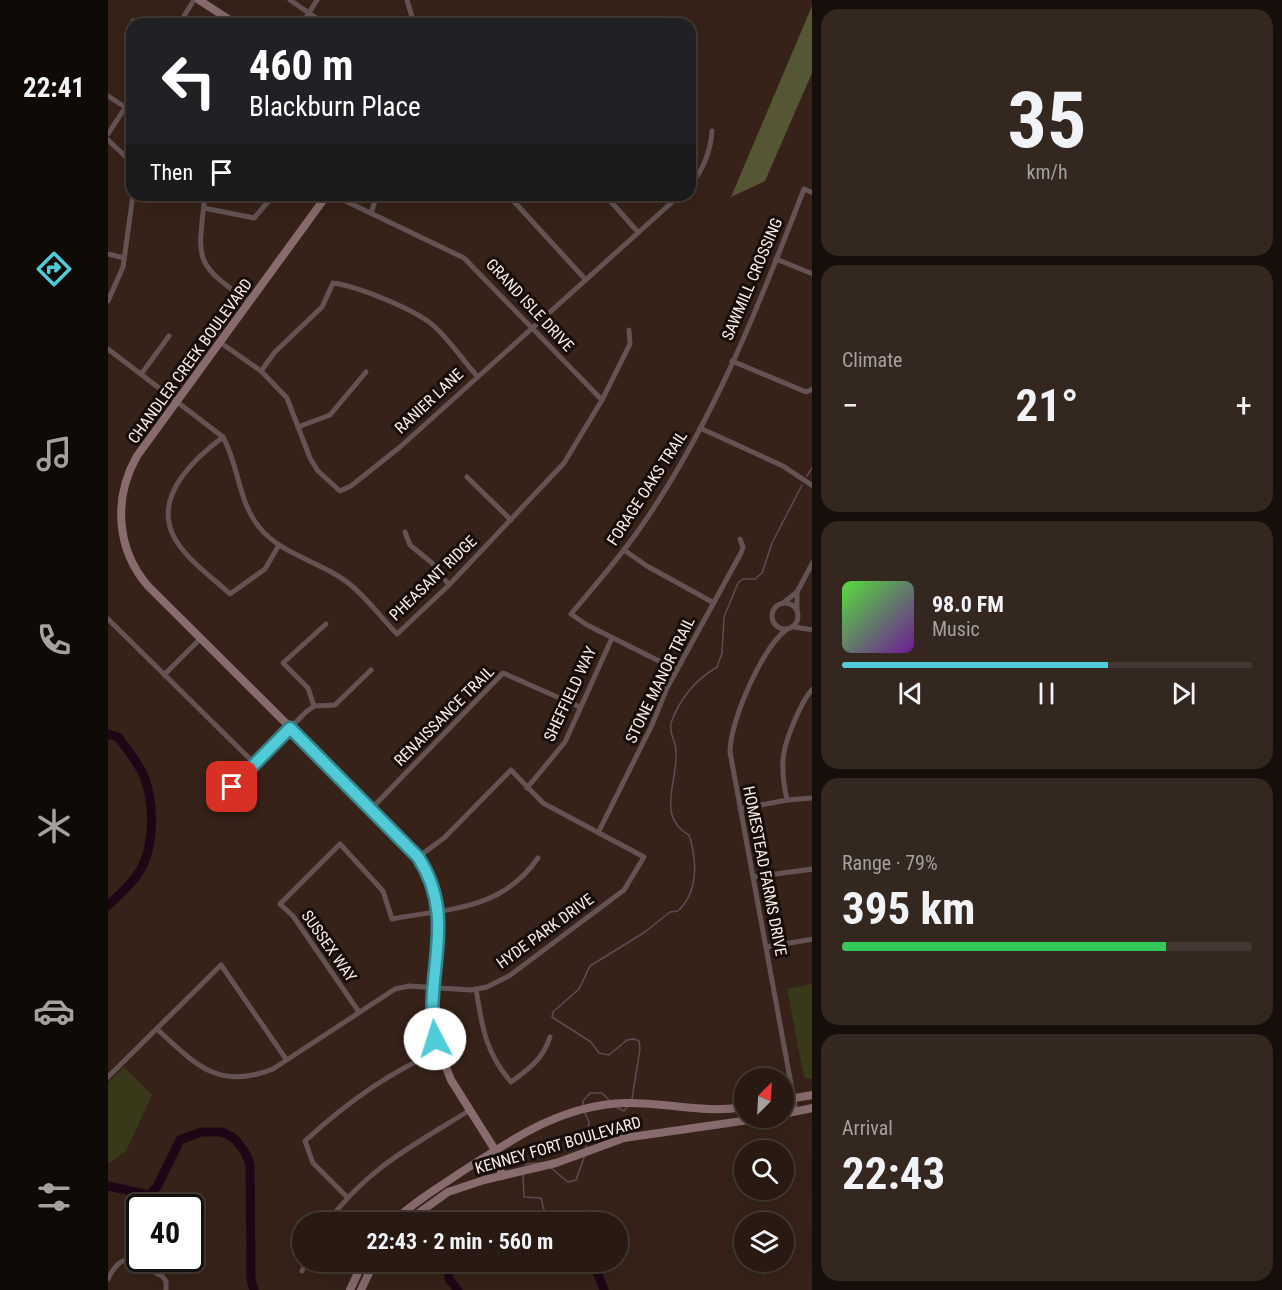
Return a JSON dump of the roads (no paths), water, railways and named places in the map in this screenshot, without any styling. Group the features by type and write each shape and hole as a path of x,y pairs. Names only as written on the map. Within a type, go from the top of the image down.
{"street":[{"path":"182,18 194,0"},
{"path":"199,0 227,18"},
{"path":"290,0 317,18"},
{"path":"306,18 317,0"},
{"path":"407,0 412,18"},
{"path":"108,96 125,107 108,134"},
{"path":"696,179 712,143 712,131"},
{"path":"108,140 126,157"},
{"name":"SAWMILL CROSSING","path":"720,388 804,189 812,193"},
{"path":"108,301 121,275 132,201"},
{"path":"205,201 198,236 203,260 214,276 250,302"},
{"path":"204,208 254,218 269,201"},
{"name":"CHANDLER CREEK BOULEVARD","path":"323,201 132,466 123,494 121,520 127,552 135,571 418,857 431,882 439,913 433,1028 439,1051 451,1080 495,1150 505,1176"},
{"name":"GRAND ISLE DRIVE","path":"346,201 464,258 602,400"},
{"path":"371,213 375,201"},
{"path":"514,201 585,279"},
{"path":"610,201 637,231"},
{"name":"RANIER LANE","path":"221,342 261,371 288,398 310,458 318,471 340,491 351,486 400,447 673,201"},
{"path":"108,254 124,258"},
{"path":"776,259 812,274"},
{"path":"261,371 275,352 322,307 333,283 370,294 423,318 434,326 477,376"},
{"name":"PHEASANT RIDGE","path":"108,349 224,437 232,453 244,501 257,525 279,545 352,586 397,634 449,585 564,463 602,400 630,344 629,330"},
{"path":"142,374 169,336"},
{"path":"732,361 806,392 812,389"},
{"path":"298,427 330,415 366,372"},
{"name":"FORAGE OAKS TRAIL","path":"677,670 570,614 624,550 657,502 700,428 720,388"},
{"path":"700,428 783,466 812,485"},
{"path":"224,437 201,454 172,494 169,512 173,536 185,551 230,594 265,569 279,545"},
{"path":"467,477 511,520"},
{"path":"405,532 410,545 432,563 449,585"},
{"name":"STONE MANOR TRAIL","path":"598,833 634,764 677,670 741,553 743,547 740,539"},
{"path":"624,550 647,566 714,603"},
{"name":"HOMESTEAD FARMS DRIVE","path":"772,644 774,609 797,592 812,565"},
{"name":"HOMESTEAD FARMS DRIVE","path":"788,1068 730,761 731,737 739,710 772,644 797,622 797,592"},
{"path":"781,604 789,604 811,629"},
{"path":"108,619 254,763"},
{"path":"773,622 779,628 811,629"},
{"path":"314,706 308,688 283,663 326,624"},
{"name":"SHEFFIELD WAY","path":"527,788 560,751 612,638"},
{"path":"164,675 200,639"},
{"path":"220,799 314,706 335,705 371,670"},
{"name":"RENAISSANCE TRAIL","path":"370,810 503,673 580,707"},
{"path":"787,800 782,772 783,749 794,721 812,691"},
{"name":"HYDE PARK DRIVE","path":"157,1029 191,1061 215,1074 231,1077 256,1076 273,1069 395,989 409,986 477,988 509,976 624,890 644,857 543,803 511,770 444,838 418,857"},
{"path":"740,809 787,800 812,798"},
{"name":"SUSSEX WAY","path":"358,1012 293,916 280,904 340,844 383,891 392,919 439,913"},
{"path":"439,913 474,906 497,895 527,873 538,858"},
{"path":"753,877 812,869"},
{"path":"766,947 812,939"},
{"path":"108,1077 221,964 286,1059"},
{"path":"477,988 487,1044 496,1064 511,1082 532,1067 546,1052 550,1036"},
{"path":"346,1196 313,1163 305,1141 335,1113 369,1089 411,1063 439,1051"},
{"path":"794,1098 812,1095"},
{"name":"HOMESTEAD FARMS DRIVE","path":"794,1098 796,1112"},
{"name":"KENNEY FORT BOULEVARD","path":"405,1212 495,1150 539,1124 568,1113 604,1105 649,1103 697,1110 734,1108"},
{"path":"796,1112 812,1108"},
{"path":"335,1212 346,1196 382,1164 470,1110"},
{"name":"KENNEY FORT BOULEVARD","path":"420,1212 448,1192 556,1163 642,1134 734,1123"},
{"path":"108,1279 115,1264 122,1259 129,1260 162,1276 166,1281 166,1290"},
{"path":"350,1290 358,1272"},
{"path":"361,1290 369,1272"}],"waterway":[{"path":"807,476 812,468"},
{"path":"632,1099 640,1049 639,1041 627,1040 609,1055 599,1053 591,1042 552,1017 553,1012 579,989 590,966 645,932 670,912 678,911 690,894 695,865 692,845 689,835 673,818 671,808 676,761 671,723 689,690 717,667 722,653 724,617 738,583 743,579 755,579 762,573 772,543 802,485"},
{"path":"108,734 118,737 136,761 148,788 151,813 150,840 143,865 130,884 108,906"},
{"path":"583,1107 583,1101 590,1093 602,1093 610,1101"},
{"path":"616,1107 624,1111 628,1106"},
{"path":"584,1111 589,1122 586,1150"},
{"path":"108,1186 149,1195 157,1187 180,1140 201,1132 222,1132 234,1138 245,1152 250,1164 251,1280 254,1290"},
{"path":"551,1168 568,1182 576,1180 585,1155"},
{"path":"525,1167 526,1164 541,1163"},
{"path":"523,1175 524,1197 541,1198 544,1212"},
{"path":"449,1272 449,1279 458,1290"},
{"path":"597,1272 604,1290"}]}
